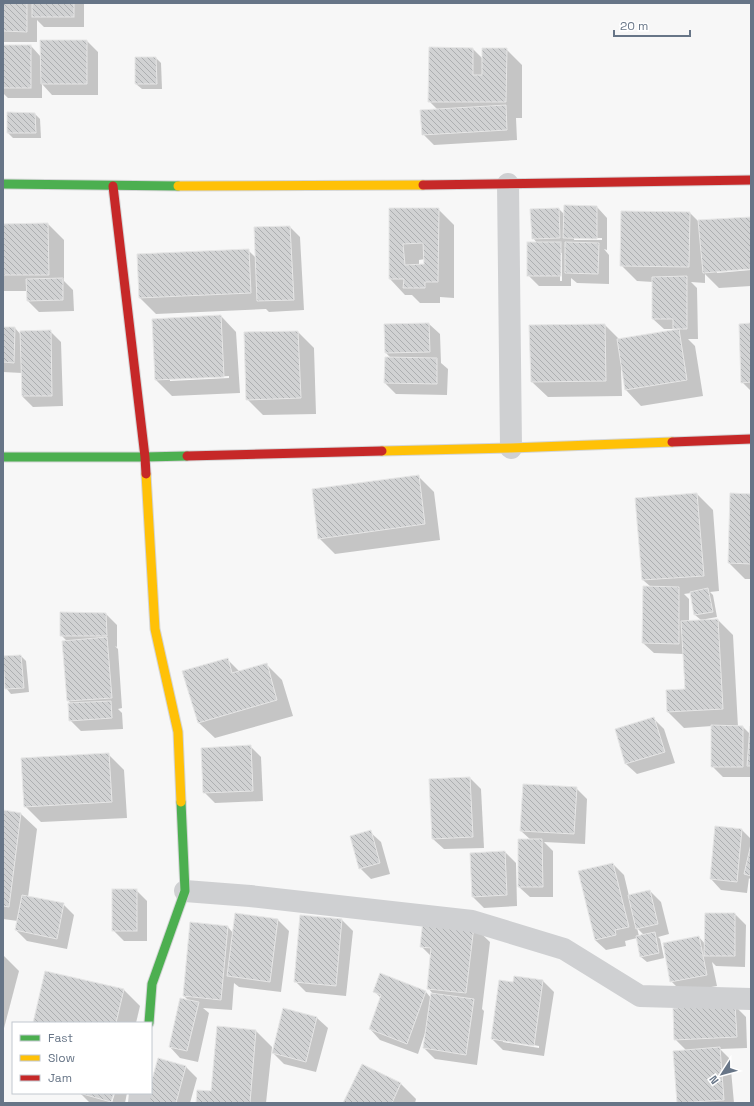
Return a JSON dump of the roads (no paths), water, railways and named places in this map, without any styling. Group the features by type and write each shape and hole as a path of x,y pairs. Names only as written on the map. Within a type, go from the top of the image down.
{"street":[{"path":"3,184 113,186 508,184 751,180"},
{"path":"508,184 511,448"},
{"path":"113,186 145,457 156,629 178,732 184,853 185,890 152,984 149,1022"},
{"path":"3,457 145,457 511,448 751,439"},
{"path":"185,890 472,921 564,948 640,996 751,999"}]}
